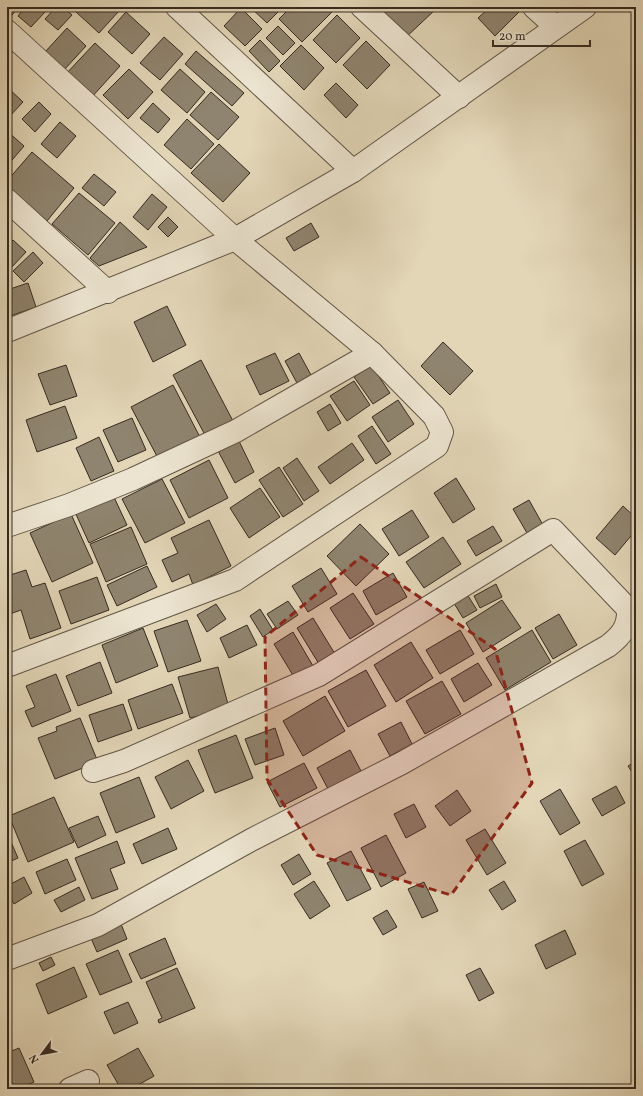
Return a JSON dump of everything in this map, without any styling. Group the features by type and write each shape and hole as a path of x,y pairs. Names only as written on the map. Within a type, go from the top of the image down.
{"street":[{"path":"177,7 353,171"},
{"path":"362,7 459,97"},
{"path":"534,7 556,27"},
{"path":"7,331 108,292 235,239 353,171 585,7"},
{"path":"7,31 235,239 372,353 434,416 442,432 437,446 235,580 7,666"},
{"path":"7,200 108,292"},
{"path":"7,526 69,505 133,479 236,431 372,353"},
{"path":"7,959 98,925 251,840 402,763 608,646 621,636 629,621 628,609 553,530 319,675 124,760 93,771"}],"highlighted area":[{"path":"361,557 495,649 532,783 451,895 317,855 267,779 265,637"}],"building":[{"path":"7,7 19,7 12,15 7,11"},
{"path":"25,7 39,7 45,12 31,27 18,16"},
{"path":"56,7 63,7 72,15 58,30 45,19"},
{"path":"81,7 115,7 119,11 99,33 76,12"},
{"path":"250,7 283,7 267,23"},
{"path":"291,7 337,7 302,42 279,19"},
{"path":"379,7 434,7 436,9 403,40 375,11"},
{"path":"490,7 523,8 495,36 478,18"},
{"path":"241,8 262,29 245,46 224,26"},
{"path":"126,12 150,34 132,54 108,32"},
{"path":"337,15 360,38 336,63 313,40"},
{"path":"278,26 295,43 283,55 266,38"},
{"path":"67,28 86,46 64,70 45,52"},
{"path":"164,37 183,54 160,80 140,63"},
{"path":"260,40 280,61 269,72 249,51"},
{"path":"366,41 390,65 367,89 343,65"},
{"path":"95,43 120,66 90,99 65,75"},
{"path":"301,45 324,68 304,90 280,66"},
{"path":"196,51 244,93 232,106 185,64"},
{"path":"129,69 153,92 128,119 103,95"},
{"path":"180,69 205,92 187,113 161,90"},
{"path":"336,83 358,105 346,118 324,95"},
{"path":"7,87 23,102 7,119"},
{"path":"211,92 239,117 218,140 190,115"},
{"path":"39,102 51,114 35,132 22,119"},
{"path":"153,103 170,119 158,133 140,118"},
{"path":"187,119 214,144 191,169 164,145"},
{"path":"60,122 76,136 57,158 41,144"},
{"path":"7,131 24,146 7,166"},
{"path":"219,144 250,173 223,202 191,173"},
{"path":"32,152 74,188 47,221 7,187 7,181"},
{"path":"94,174 116,192 104,206 82,188"},
{"path":"79,193 115,223 88,255 52,224"},
{"path":"152,194 167,207 148,230 133,217"},
{"path":"168,217 178,227 168,237 158,227"},
{"path":"120,222 147,247 99,266 90,258"},
{"path":"311,223 319,237 294,251 286,238"},
{"path":"13,240 26,252 11,268 7,264 7,246"},
{"path":"33,252 43,263 24,282 13,271"},
{"path":"28,283 36,307 7,317 7,290"},
{"path":"167,306 186,345 153,362 134,322"},
{"path":"443,342 473,371 450,395 421,366"},
{"path":"275,353 289,381 260,395 246,366"},
{"path":"299,353 311,375 297,383 285,361"},
{"path":"201,360 233,421 205,435 173,375"},
{"path":"66,365 77,396 50,405 38,374"},
{"path":"371,365 390,393 373,404 354,377"},
{"path":"354,381 370,405 347,421 330,396"},
{"path":"173,385 202,441 160,462 131,407"},
{"path":"398,400 414,424 388,442 372,417"},
{"path":"330,404 341,423 328,431 317,412"},
{"path":"65,406 77,438 37,452 26,420"},
{"path":"132,418 146,450 118,462 103,430"},
{"path":"372,426 391,454 376,464 358,436"},
{"path":"99,437 114,471 91,481 76,448"},
{"path":"238,439 254,472 235,483 217,449"},
{"path":"352,443 364,460 330,484 318,467"},
{"path":"297,458 319,491 304,501 283,468"},
{"path":"209,460 228,498 189,518 170,480"},
{"path":"279,467 303,504 283,517 259,480"},
{"path":"456,478 475,509 453,523 434,493"},
{"path":"162,479 185,523 145,543 122,499"},
{"path":"260,488 280,517 249,538 230,508"},
{"path":"113,495 127,525 89,543 75,512"},
{"path":"529,500 543,525 527,533 513,509"},
{"path":"623,506 636,518 636,530 615,555 596,538"},
{"path":"412,510 429,537 399,556 382,529"},
{"path":"71,514 93,563 52,582 30,533"},
{"path":"209,520 231,566 193,585 189,574 172,582 162,560 178,553 171,538"},
{"path":"360,524 389,554 356,586 327,556"},
{"path":"493,526 502,541 476,556 467,541"},
{"path":"131,527 147,564 106,582 90,544"},
{"path":"443,537 461,564 424,588 406,562"},
{"path":"147,566 157,587 117,606 107,585"},
{"path":"321,568 337,594 308,612 292,586"},
{"path":"26,570 32,587 45,583 61,628 30,639 21,610 7,615 7,576"},
{"path":"393,573 407,597 376,615 363,591"},
{"path":"97,577 109,610 71,624 59,591"},
{"path":"496,584 502,597 480,608 474,596"},
{"path":"465,591 477,610 463,618 452,600"},
{"path":"353,593 374,624 350,639 330,608"},
{"path":"502,600 521,628 483,652 466,623"},
{"path":"288,601 298,615 277,629 267,614"},
{"path":"216,604 226,619 207,632 197,615"},
{"path":"260,609 273,630 263,637 250,616"},
{"path":"559,614 577,645 553,659 535,628"},
{"path":"313,618 335,654 319,664 297,628"},
{"path":"187,620 201,661 168,672 154,631"},
{"path":"247,625 257,645 229,658 220,638"},
{"path":"143,628 158,666 116,683 102,645"},
{"path":"460,630 474,654 440,674 426,650"},
{"path":"532,630 551,662 505,690 486,658"},
{"path":"293,632 313,666 294,677 274,644"},
{"path":"411,642 433,678 396,702 374,665"},
{"path":"100,662 112,693 78,706 66,676"},
{"path":"478,663 492,685 464,702 451,679"},
{"path":"218,667 229,708 190,718 178,677"},
{"path":"366,670 386,706 348,727 328,691"},
{"path":"56,674 71,711 32,727 25,711 35,707 26,686"},
{"path":"442,681 461,714 425,734 406,701"},
{"path":"172,684 183,713 138,729 128,700"},
{"path":"325,696 345,731 303,756 283,721"},
{"path":"123,704 132,730 98,742 89,715"},
{"path":"80,718 98,762 55,779 38,738 57,731 56,727"},
{"path":"401,722 412,744 390,756 378,734"},
{"path":"275,728 284,755 255,765 245,739"},
{"path":"236,735 253,778 215,793 198,750"},
{"path":"350,750 361,771 328,789 317,768"},
{"path":"188,760 204,791 171,809 155,777"},
{"path":"636,761 636,778 628,766"},
{"path":"304,763 317,788 280,807 267,782"},
{"path":"139,777 155,817 116,833 100,793"},
{"path":"616,786 625,803 602,816 592,799"},
{"path":"560,789 580,823 560,835 540,801"},
{"path":"457,790 471,811 450,826 435,806"},
{"path":"54,797 74,842 28,862 9,816"},
{"path":"414,804 426,827 406,838 394,814"},
{"path":"98,816 106,835 78,848 69,828"},
{"path":"168,828 177,849 142,864 133,844"},
{"path":"485,829 506,863 487,875 466,840"},
{"path":"7,833 18,858 7,863"},
{"path":"386,835 406,873 381,887 361,848"},
{"path":"585,840 604,874 582,886 564,851"},
{"path":"117,841 125,863 110,869 118,889 92,899 75,858"},
{"path":"351,851 371,889 347,901 327,863"},
{"path":"299,854 311,874 293,885 281,865"},
{"path":"67,859 76,880 45,894 36,872"},
{"path":"24,877 32,893 14,904 7,892 7,886"},
{"path":"314,881 330,906 310,919 294,894"},
{"path":"504,881 516,901 502,910 489,890"},
{"path":"424,882 438,911 422,918 408,889"},
{"path":"79,887 85,900 61,912 54,900"},
{"path":"387,910 397,927 383,935 373,918"},
{"path":"121,924 127,939 97,952 90,936"},
{"path":"565,930 576,954 546,969 535,945"},
{"path":"165,938 176,964 141,979 129,954"},
{"path":"118,950 132,982 100,995 86,964"},
{"path":"51,957 55,965 43,971 39,963"},
{"path":"74,967 87,997 48,1014 36,984"},
{"path":"177,968 195,1008 159,1023 158,1020 162,1018 146,982"},
{"path":"480,968 494,993 479,1001 466,975"},
{"path":"128,1002 138,1023 114,1034 104,1012"},
{"path":"19,1048 34,1082 18,1089 7,1089 7,1053"},
{"path":"138,1048 154,1076 131,1089 121,1089 107,1065"}]}
